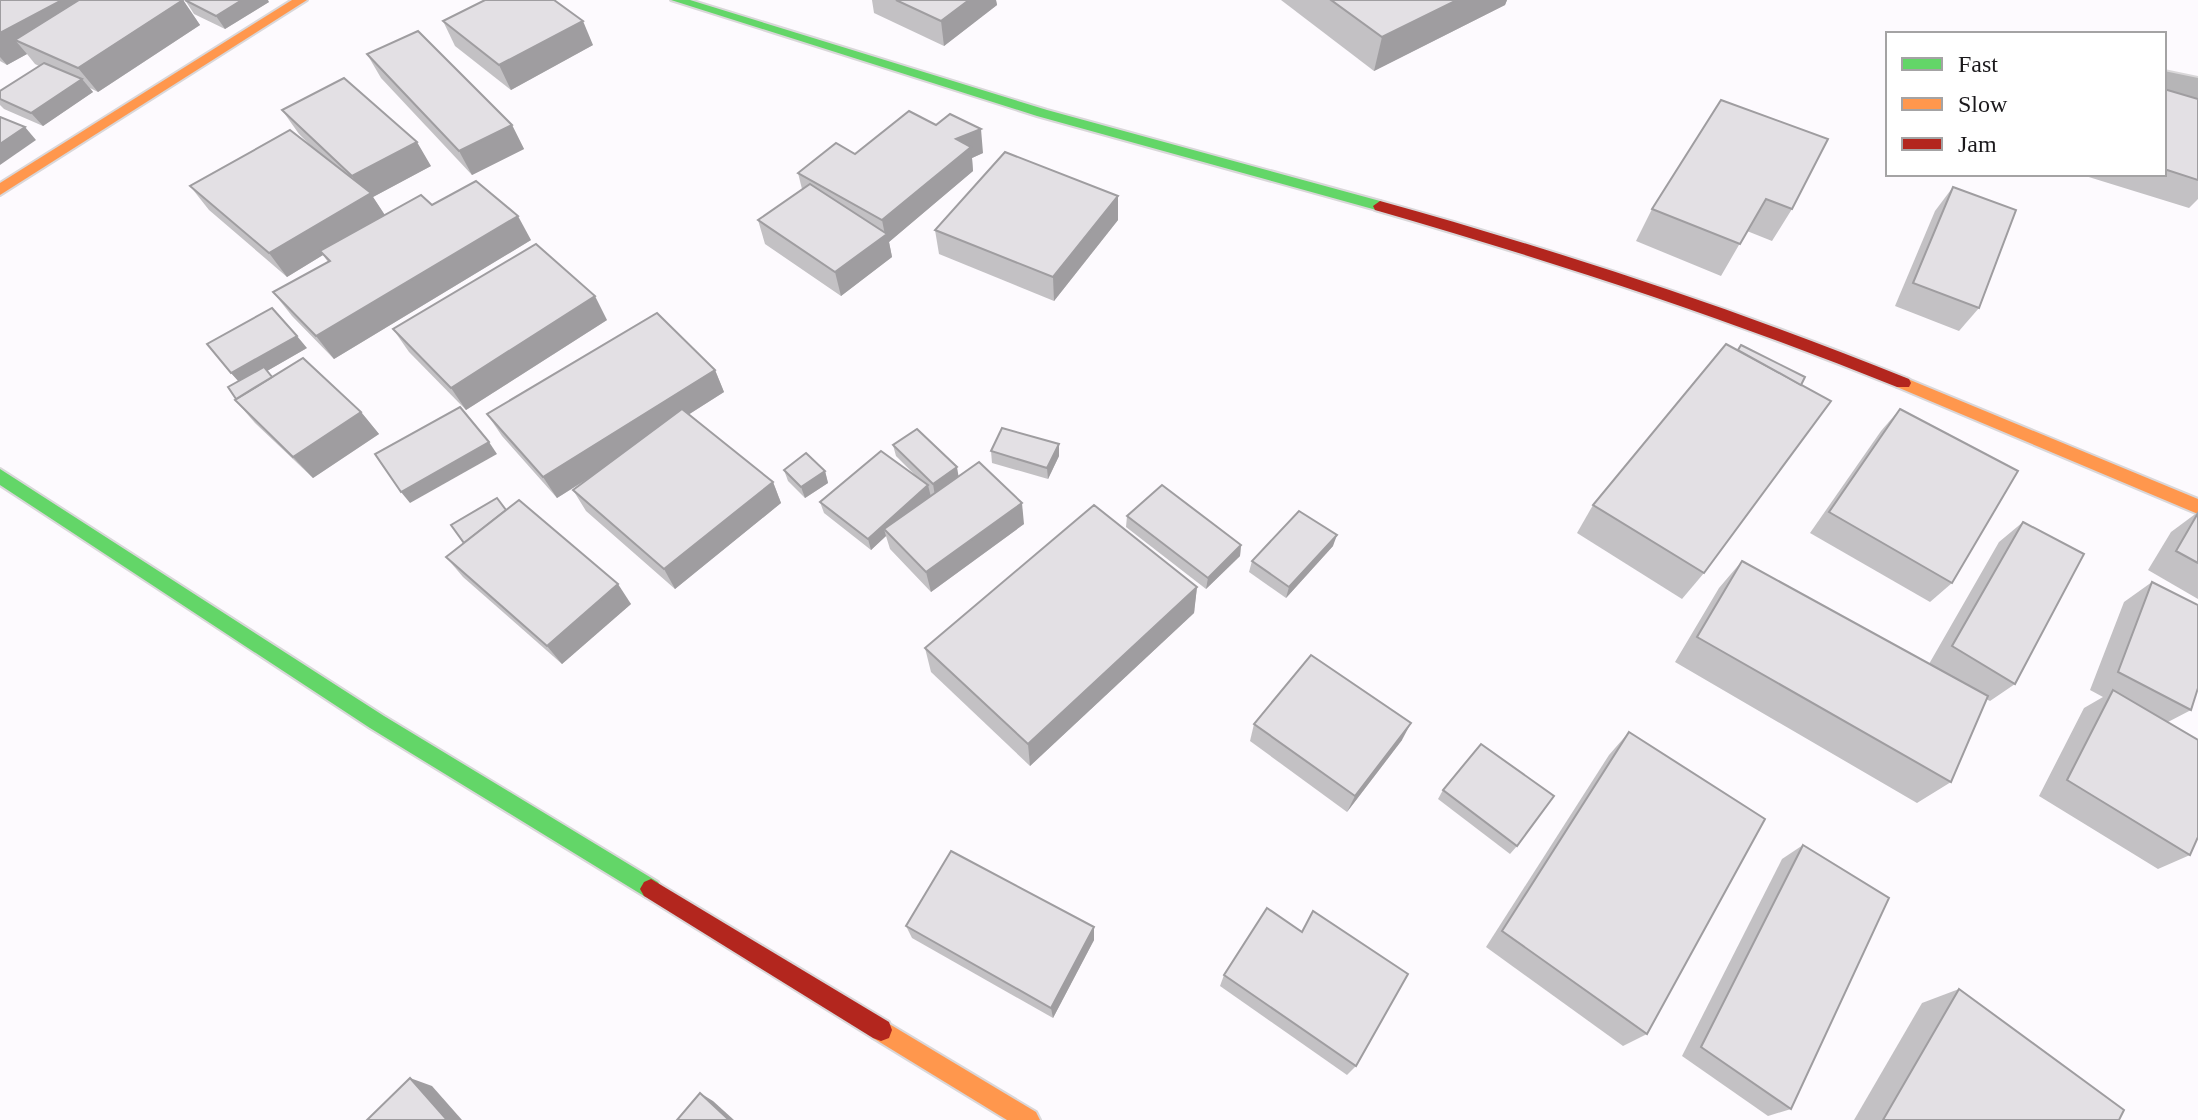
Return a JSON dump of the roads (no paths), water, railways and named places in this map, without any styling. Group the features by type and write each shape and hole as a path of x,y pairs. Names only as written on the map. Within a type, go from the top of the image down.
{"street":[{"path":"0,190 301,0"},
{"path":"677,0 1028,109 1534,248 1810,344 2198,507"},
{"path":"2166,82 2198,89"},
{"path":"0,476 377,722 1028,1120"}]}
